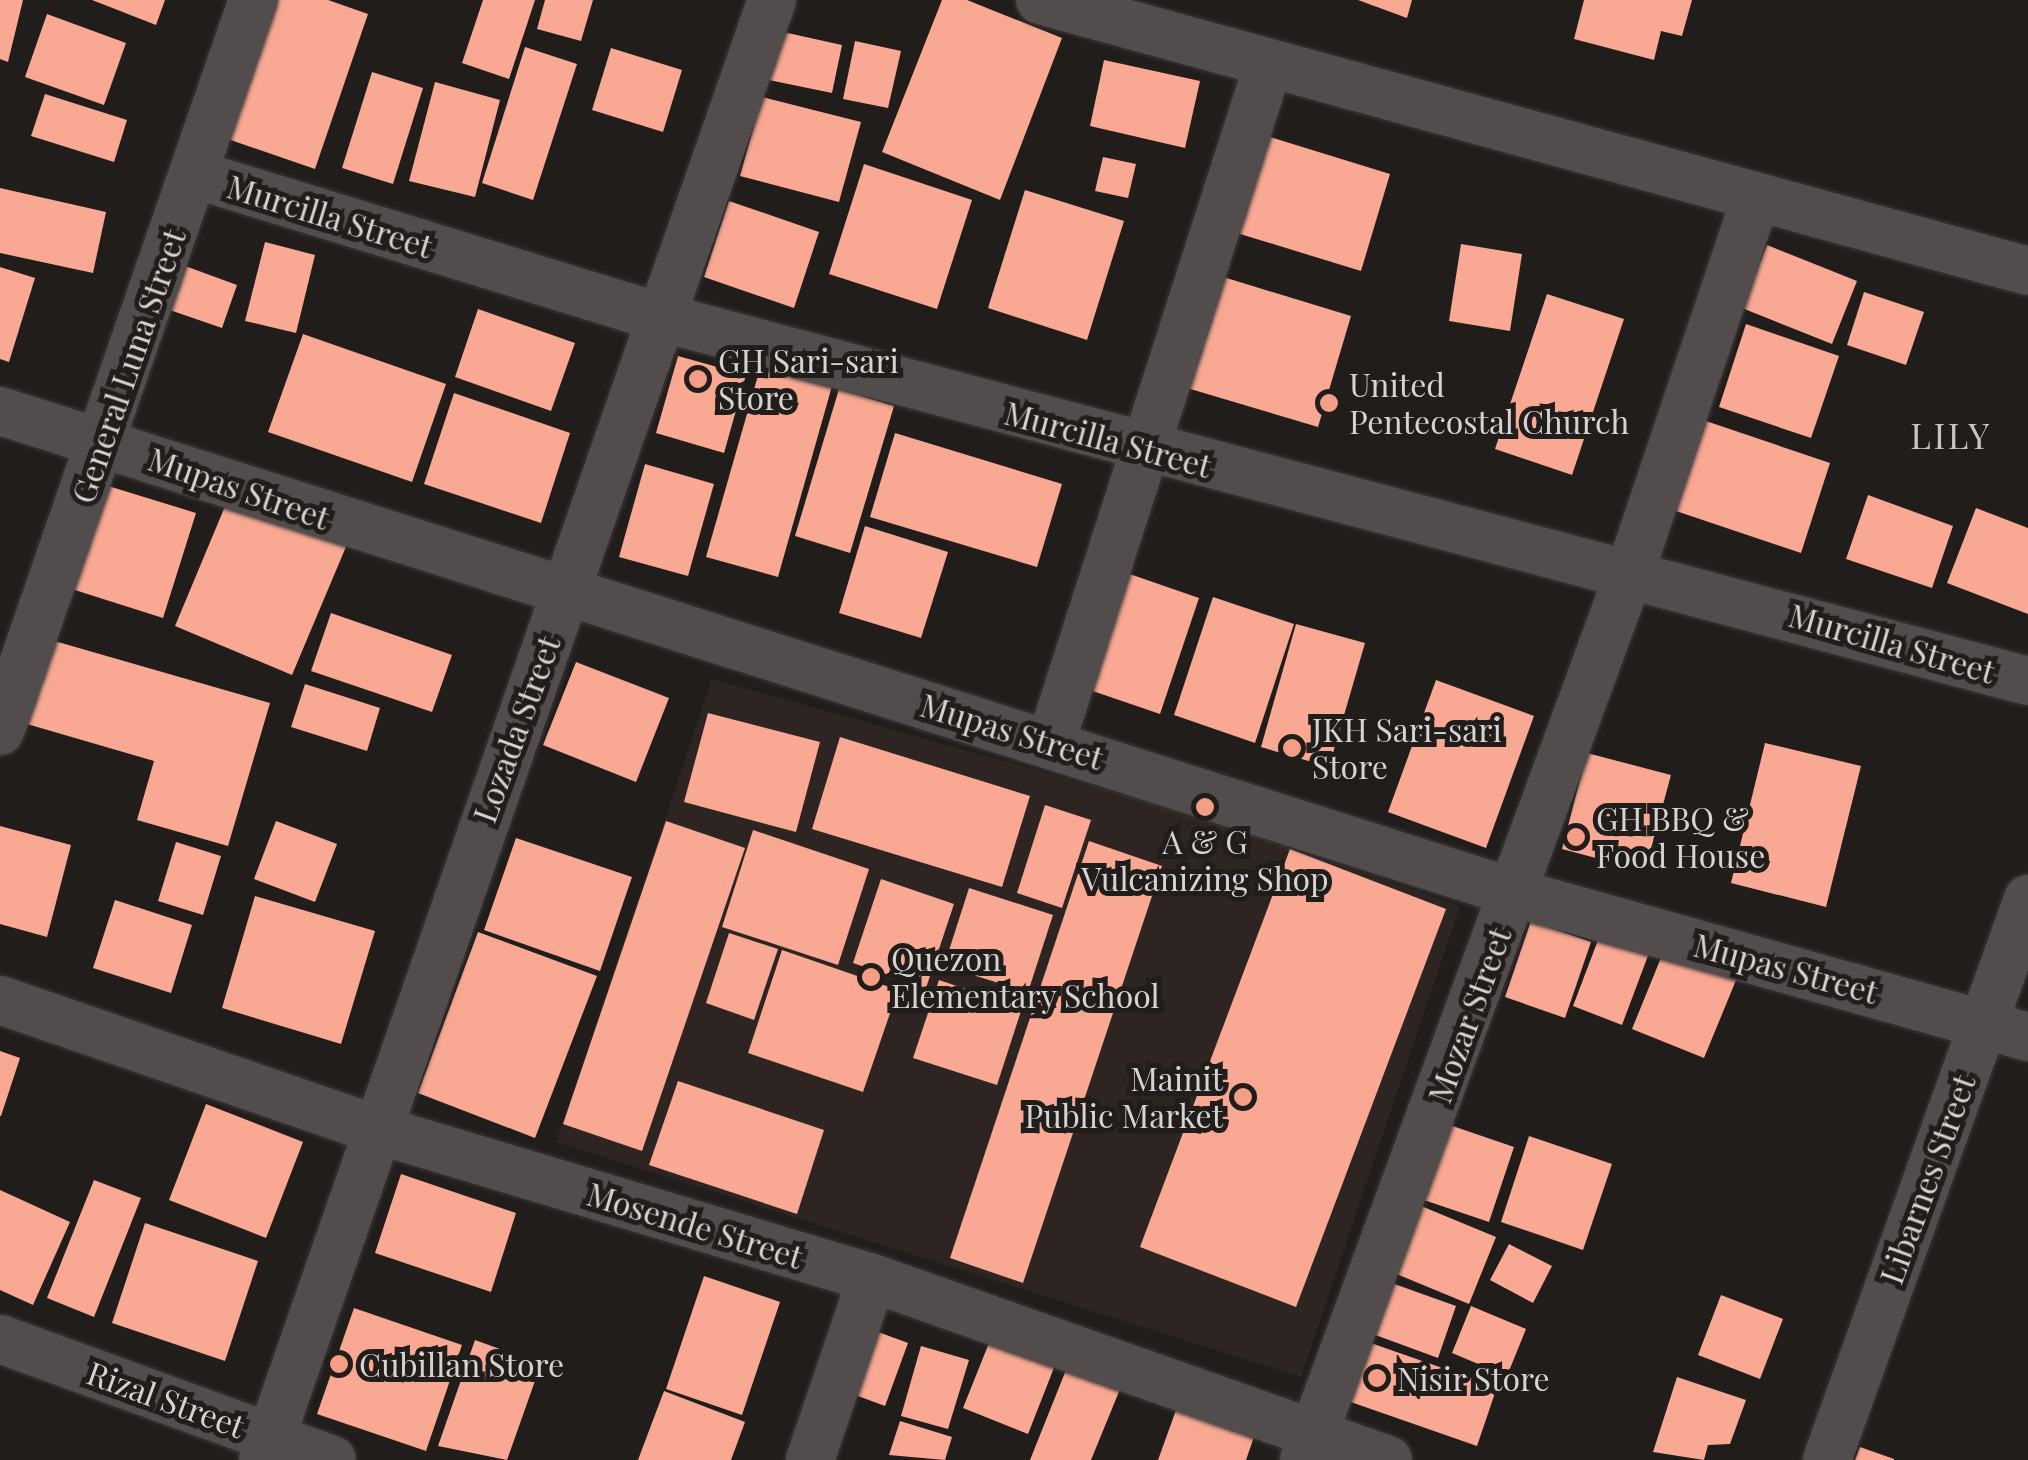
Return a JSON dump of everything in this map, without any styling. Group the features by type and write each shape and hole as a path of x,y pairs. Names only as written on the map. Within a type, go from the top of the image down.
{"street":[{"name":"General Luna Street","path":"0,731 253,0"},
{"name":"Lozada Street","path":"266,1449 372,1128 564,596 772,0"},
{"path":"1040,0 1755,200 2028,271"},
{"path":"1050,742 1149,452 1268,66"},
{"name":"Murcilla Street","path":"194,174 660,317 1149,452 1631,569 2028,681"},
{"name":"Mozar Street","path":"1309,1448 1631,569 1755,200"},
{"name":"Mupas Street","path":"0,411 564,596 1050,742 1515,893 2028,1036"},
{"name":"Libarnes Street","path":"1827,1460 2028,899"},
{"name":"Mosende Street","path":"0,1000 372,1128 872,1278 1309,1448 1388,1460"},
{"path":"810,1460 872,1278"},
{"name":"Rizal Street","path":"0,1338 266,1449 332,1460"}],"shaded area":[{"name":"Quezon Elementary School","path":"712,679 1185,812 1460,906 1301,1377 556,1142"}],"building":[{"path":"0,0 23,0 8,62 0,59"},
{"path":"92,0 165,0 156,25"},
{"path":"267,0 328,0 368,14 315,169 219,136"},
{"path":"483,0 535,0 509,79 462,63"},
{"path":"545,0 593,0 581,41 537,29"},
{"path":"942,0 967,0 1062,38 1000,200 882,152"},
{"path":"1358,0 1412,0 1407,18"},
{"path":"1584,0 1692,0 1682,36 1661,31 1654,60 1574,39"},
{"path":"47,14 126,43 104,105 25,77"},
{"path":"774,30 842,45 832,93 764,79"},
{"path":"855,41 901,51 888,108 843,99"},
{"path":"525,47 577,64 533,200 482,183"},
{"path":"611,48 682,70 663,132 592,110"},
{"path":"1104,60 1200,81 1185,148 1090,126"},
{"path":"372,72 423,88 393,184 342,168"},
{"path":"435,82 500,100 475,197 409,181"},
{"path":"45,94 127,120 114,162 31,136"},
{"path":"762,97 861,122 839,202 740,176"},
{"path":"1267,136 1390,174 1361,271 1237,233"},
{"path":"1103,157 1136,164 1128,198 1095,191"},
{"path":"864,164 972,200 937,309 829,274"},
{"path":"0,188 106,212 93,273 0,253"},
{"path":"1025,190 1124,221 1087,340 988,308"},
{"path":"729,201 819,232 794,308 704,277"},
{"path":"265,242 315,255 296,333 245,321"},
{"path":"1461,244 1522,254 1510,331 1449,321"},
{"path":"1767,245 1857,281 1832,344 1742,308"},
{"path":"177,263 237,285 222,328 161,307"},
{"path":"0,267 35,278 9,362 0,359"},
{"path":"1220,276 1351,316 1318,427 1187,388"},
{"path":"1864,292 1924,312 1906,365 1847,345"},
{"path":"1547,294 1624,319 1572,475 1495,449"},
{"path":"478,309 575,343 551,411 455,377"},
{"path":"1746,324 1839,356 1811,438 1719,407"},
{"path":"303,334 446,384 412,482 268,432"},
{"path":"678,356 746,375 724,453 656,433"},
{"path":"761,365 832,386 778,577 706,557"},
{"path":"839,389 894,406 850,553 795,536"},
{"path":"454,393 570,433 541,523 424,484"},
{"path":"1700,419 1830,463 1801,553 1670,509"},
{"path":"895,433 1062,484 1037,567 870,517"},
{"path":"645,464 714,484 688,576 619,557"},
{"path":"92,481 196,513 163,618 59,585"},
{"path":"231,492 348,542 292,675 175,626"},
{"path":"1868,495 1953,526 1932,588 1846,559"},
{"path":"1976,508 2028,528 2028,614 1947,583"},
{"path":"865,526 948,552 921,638 839,613"},
{"path":"1118,570 1199,598 1160,714 1078,686"},
{"path":"1213,597 1294,624 1255,743 1174,715"},
{"path":"331,613 452,655 432,712 311,671"},
{"path":"1296,624 1365,643 1329,767 1261,747"},
{"path":"51,640 270,703 228,846 137,820 154,761 27,724"},
{"path":"576,662 669,698 636,782 543,745"},
{"path":"1436,680 1534,716 1486,848 1388,812"},
{"path":"305,684 380,708 367,751 291,727"},
{"path":"708,713 820,742 796,832 684,802"},
{"path":"840,737 1030,796 1002,887 812,829"},
{"path":"1765,743 1861,766 1826,907 1731,883"},
{"path":"1587,753 1671,775 1645,871 1562,849"},
{"path":"1045,805 1091,820 1062,908 1017,893"},
{"path":"276,821 337,844 315,902 254,879"},
{"path":"666,821 745,848 642,1151 563,1124"},
{"path":"0,826 71,845 47,937 0,924"},
{"path":"753,830 869,869 838,965 722,927"},
{"path":"516,838 632,877 600,971 484,930"},
{"path":"1089,841 1162,866 1023,1283 950,1258"},
{"path":"176,842 221,856 203,915 158,901"},
{"path":"1290,849 1446,909 1296,1307 1140,1247"},
{"path":"881,879 954,904 926,988 853,963"},
{"path":"969,888 1053,915 1028,992 944,966"},
{"path":"255,896 375,931 341,1044 222,1008"},
{"path":"115,900 192,925 171,993 93,968"},
{"path":"1531,921 1591,942 1565,1018 1505,997"},
{"path":"1603,927 1652,945 1622,1025 1573,1006"},
{"path":"478,932 597,976 535,1138 418,1093"},
{"path":"729,933 778,949 754,1020 706,1003"},
{"path":"1669,938 1741,968 1704,1058 1632,1029"},
{"path":"782,950 898,990 863,1092 748,1053"},
{"path":"939,980 1022,1008 997,1085 913,1058"},
{"path":"0,1051 20,1058 1,1116 0,1116"},
{"path":"678,1081 824,1130 797,1214 649,1165"},
{"path":"206,1104 303,1142 266,1238 169,1200"},
{"path":"1435,1120 1514,1147 1489,1222 1409,1195"},
{"path":"1529,1136 1612,1164 1583,1250 1501,1222"},
{"path":"401,1174 516,1213 491,1292 375,1253"},
{"path":"94,1180 141,1198 94,1317 47,1298"},
{"path":"0,1190 70,1222 33,1305 0,1290"},
{"path":"1409,1201 1496,1237 1469,1304 1382,1268"},
{"path":"145,1223 258,1261 225,1361 112,1323"},
{"path":"1509,1244 1552,1266 1533,1303 1490,1280"},
{"path":"704,1276 780,1302 742,1415 666,1389"},
{"path":"1386,1281 1456,1306 1438,1358 1370,1333"},
{"path":"1721,1295 1783,1319 1760,1379 1698,1355"},
{"path":"1471,1306 1526,1329 1507,1376 1452,1353"},
{"path":"354,1308 462,1345 426,1451 317,1414"},
{"path":"862,1326 908,1343 885,1406 839,1389"},
{"path":"995,1328 1059,1355 1028,1434 963,1408"},
{"path":"475,1340 541,1364 507,1460 438,1446"},
{"path":"1365,1341 1497,1387 1477,1446 1345,1400"},
{"path":"921,1346 969,1360 948,1429 901,1416"},
{"path":"1072,1355 1125,1377 1091,1460 1030,1460"},
{"path":"1677,1377 1746,1400 1730,1444 1708,1445 1704,1460 1653,1452"},
{"path":"664,1391 745,1422 731,1460 638,1460"},
{"path":"1180,1399 1257,1428 1246,1460 1158,1460"},
{"path":"900,1421 952,1437 945,1460 889,1455"},
{"path":"1860,1447 1894,1459 1894,1460 1855,1460"}],"place":[{"name":"GH Sari-sari Store","path":"698,379"},
{"name":"United Pentecostal Church","path":"1329,403"},
{"name":"JKH Sari-sari Store","path":"1292,748"},
{"name":"A & G Vulcanizing Shop","path":"1205,807"},
{"name":"GH BBQ & Food House","path":"1576,837"},
{"name":"Quezon Elementary School","path":"871,977"},
{"name":"Mainit Public Market","path":"1243,1097"},
{"name":"Cubillan Store","path":"339,1364"},
{"name":"Nisir Store","path":"1377,1378"}],"district":[{"name":"LILY","path":"1951,435"}]}
